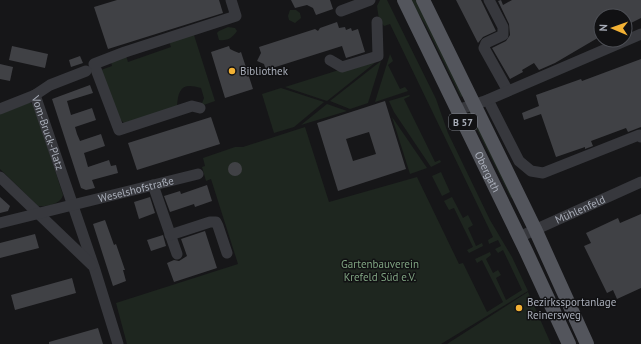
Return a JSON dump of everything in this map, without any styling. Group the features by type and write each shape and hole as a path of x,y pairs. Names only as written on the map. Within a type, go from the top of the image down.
{"main road":[{"name":"Obergath","path":"404,0 569,344"},
{"name":"Obergath","path":"423,0 535,230 587,344"}],"street":[{"path":"200,108 192,106 119,130 94,64 124,52 236,16 231,0"},
{"path":"341,11 370,0"},
{"path":"489,0 503,27 503,34 486,43 484,48 508,91"},
{"path":"330,60 342,67 378,56 377,22"},
{"path":"457,110 488,100 641,34"},
{"path":"35,95 50,85 86,71"},
{"name":"Vom-Bruck-Platz","path":"0,108 35,95 94,267 118,344"},
{"path":"185,109 190,98"},
{"path":"488,100 519,161 531,171 543,174 639,136 641,137"},
{"name":"Weselshofstraße","path":"73,206 198,174"},
{"path":"0,178 94,267"},
{"name":"Mühlenfeld","path":"519,237 641,182"},
{"path":"152,186 177,254"},
{"path":"0,223 73,206"},
{"path":"170,235 210,222 216,222 227,253"}],"green space":[{"name":"Gartenbauverein Krefeld Süd e.V.","path":"380,0 387,0 436,99 448,133 490,220 512,257 528,291 441,344 127,344 116,303 238,264 211,179 206,181 202,167 205,166 203,158 235,147 243,147 305,127 329,202 417,177 459,264 463,263 487,312 503,302 482,260 477,263 475,259 490,252 491,255 486,259 493,273 498,270 501,275 496,278 506,300 522,290 503,250 498,253 495,249 501,246 498,240 489,244 488,240 493,237 390,24 384,26 379,20 377,6"},
{"path":"410,0 418,0 464,95 461,97 426,26"},
{"path":"290,10 296,10 300,13 301,18 295,23 289,20 288,16"},
{"path":"228,27 235,28 237,31 230,38 219,40 217,33"},
{"path":"193,32 215,101 201,106 204,98 201,88 189,86 182,88 180,91 177,107 130,123 124,123 120,119 101,70 112,66 111,62 126,56 128,62 171,47 169,41"},
{"path":"390,54 393,61 388,65 400,89 405,87 408,91 375,102"},
{"path":"381,58 327,101 285,87"},
{"path":"381,61 368,103 350,109 330,101"},
{"path":"281,88 324,102 294,127 274,133 262,94"},
{"path":"409,95 410,96 404,99 435,162 440,160 441,162 431,167 394,112 389,101"},
{"path":"25,103 31,103 34,106 63,195 57,203 38,206 0,169 0,112"},
{"path":"327,104 347,111 301,125"},
{"path":"472,112 514,197 511,198 469,113"},
{"path":"392,117 427,168 410,174"},
{"path":"441,172 450,192 442,196 432,176"},
{"path":"452,197 463,218 468,215 473,225 468,228 476,246 482,243 483,246 469,253 467,250 473,247 454,208 449,210 444,201"},
{"name":"Bezirkssportanlage Reinersweg","path":"528,292 551,344 447,344"}],"building":[{"path":"117,0 219,0 223,13 108,49 94,7"},
{"path":"291,0 330,0 333,9 316,15 313,8 307,5 295,8"},
{"path":"456,0 481,0 496,31 483,37 478,43"},
{"path":"501,0 503,5 512,0 641,0 641,18 633,22 633,8 593,8 593,41 555,63 539,70 534,63 522,70 523,72 510,79 492,48 506,41 510,35 509,24 498,1"},
{"path":"337,22 339,28 345,27 346,30 351,28 352,31 358,29 365,52 346,58 342,46 266,70 264,64 257,61 261,53 259,47 315,29 318,31 320,28"},
{"path":"12,46 48,54 45,68 9,60"},
{"name":"Bibliothek","path":"229,46 230,49 234,51 239,53 241,52 253,89 225,98 211,52"},
{"path":"80,56 83,63 71,67 69,60"},
{"path":"641,59 641,127 628,132 626,128 591,141 593,146 585,149 585,147 556,157 541,114 524,120 522,113 539,106 536,95 581,79 582,81"},
{"path":"0,64 13,67 10,81 0,79"},
{"path":"90,85 93,93 67,101 71,115 92,108 96,120 75,127 77,134 80,141 101,134 105,146 84,153 88,167 109,160 111,166 116,165 118,173 92,180 95,188 86,190 81,188 52,99"},
{"path":"385,101 406,169 338,191 317,123","holes":["369,132 376,154 353,161 346,139"]},
{"path":"211,117 220,144 137,170 128,143"},
{"path":"235,162 240,164 242,169 240,174 235,176 230,174 228,169 230,164"},
{"path":"207,185 212,201 195,207 194,204 170,212 164,196 180,191 181,194"},
{"path":"0,197 10,206 8,211 0,213"},
{"path":"150,197 155,213 139,219 134,202"},
{"path":"641,214 641,288 617,299 613,290 607,293 584,246 591,243 586,233 618,218 620,223"},
{"path":"105,220 114,245 116,244 125,270 123,270 126,281 113,286 93,224"},
{"path":"205,231 217,268 174,282 167,263 174,260 179,261 187,256 181,239"},
{"path":"35,234 39,248 0,258 0,243"},
{"path":"163,235 166,246 151,251 147,240"},
{"path":"72,278 76,293 15,310 11,295"},
{"path":"98,328 103,344 49,344 49,342"}],"place":[{"name":"Bibliothek","path":"232,71"},
{"name":"Bezirkssportanlage Reinersweg","path":"519,308"}]}
